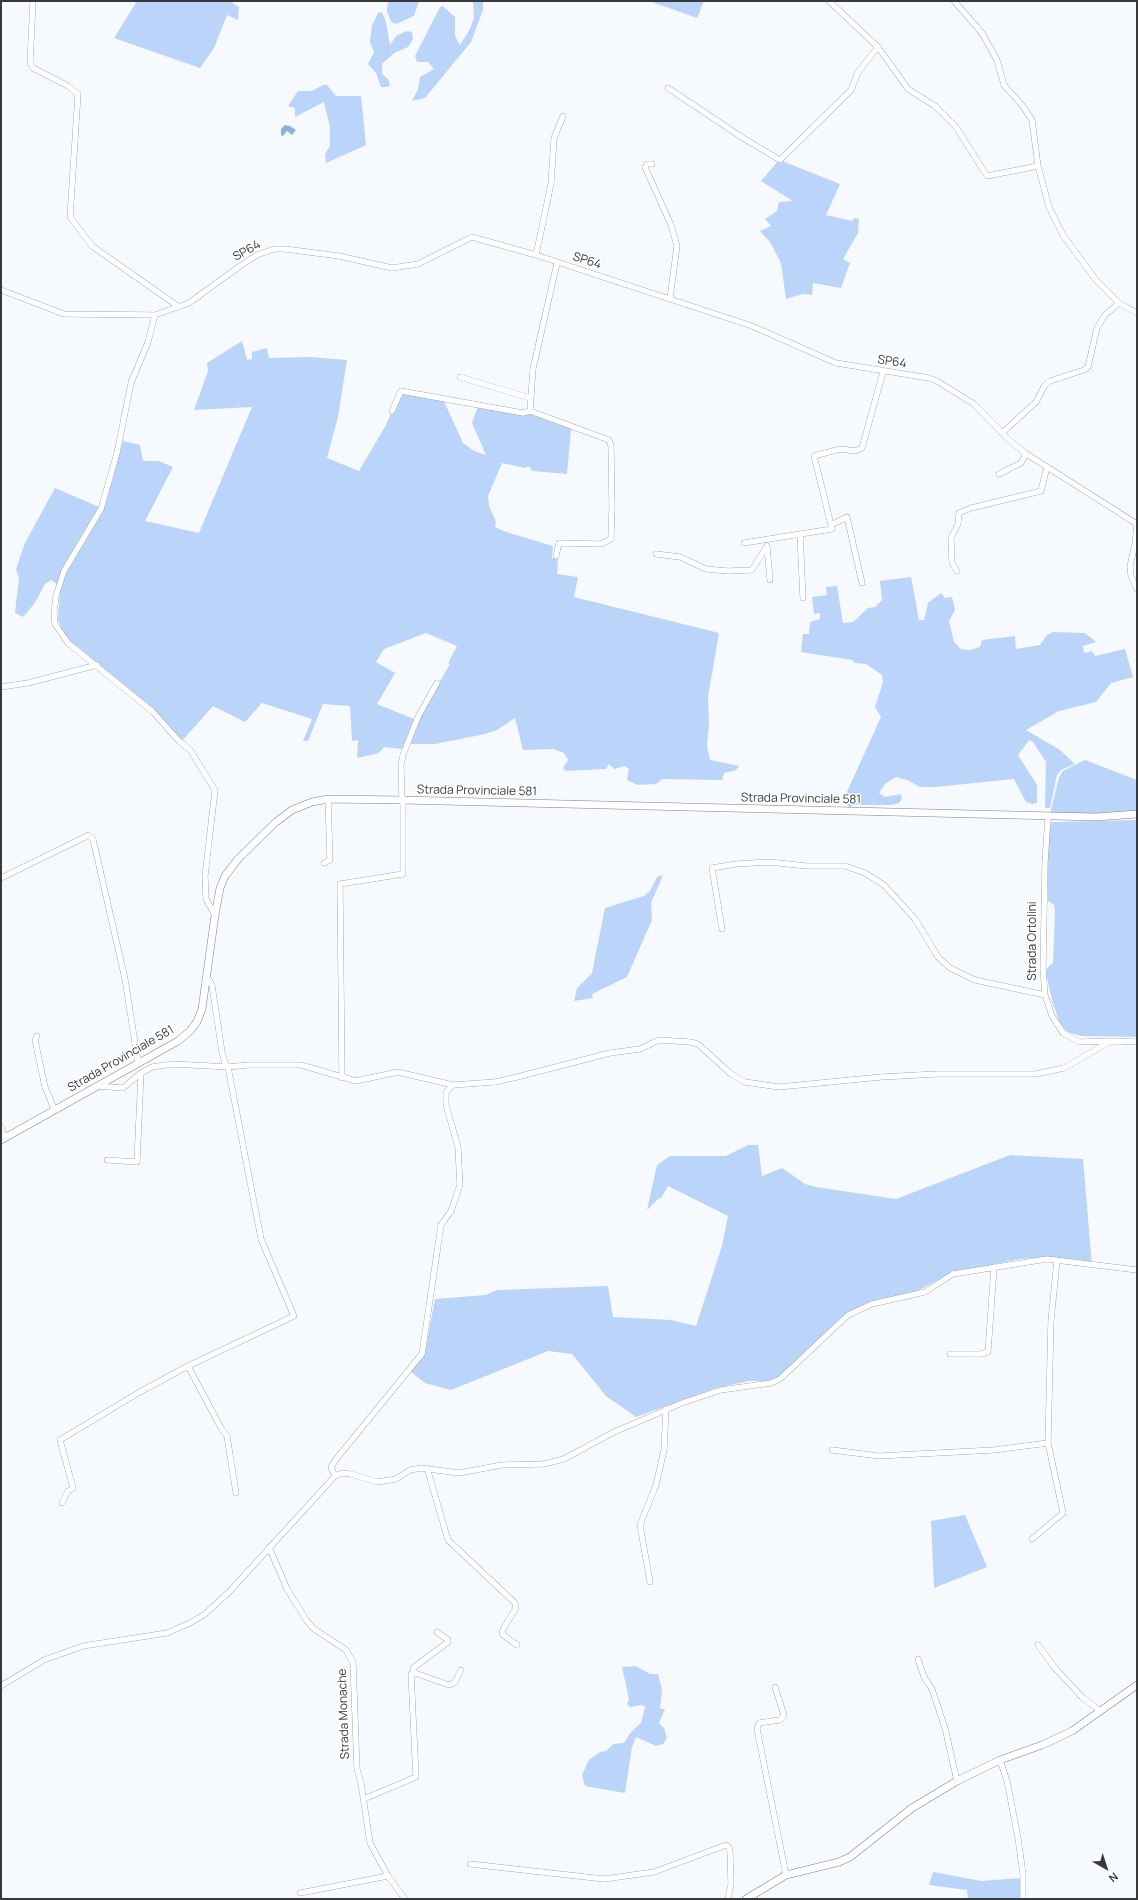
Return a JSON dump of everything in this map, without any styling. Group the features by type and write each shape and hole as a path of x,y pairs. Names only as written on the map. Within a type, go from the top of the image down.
{"main road":[{"name":"Strada Provinciale 581","path":"3,1139 54,1109 178,1041 190,1031 197,1022 202,1008 208,978 220,888 225,876 239,858 276,822 292,810 312,802 328,799 402,800 1096,817 1137,814"},
{"path":"746,1899 786,1875 838,1862 850,1857 912,1808 957,1781 1000,1760 1062,1736 1082,1726 1137,1685"}],"street":[{"path":"32,1 30,63 33,68 68,86 78,94 70,217 92,246 179,308"},
{"path":"829,1 878,47 908,89 939,109 956,127 988,176 1038,166"},
{"path":"954,1 982,33 997,60 1004,85 1022,105 1032,120 1038,166 1049,207 1063,235 1096,280 1119,303 1137,313"},
{"path":"668,88 743,138 780,160 851,90 858,72 878,47"},
{"path":"536,255 551,184 554,138 563,116"},
{"path":"652,164 647,164 645,167 671,225 677,246 670,298"},
{"name":"SP64","path":"1,290 64,314 155,315 179,308 200,296 257,255 274,249 339,256 392,268 418,264 472,237 536,255 752,326 836,363 883,372 929,378 947,386 979,408 1002,433 1026,454 1137,524"},
{"path":"530,411 533,370 557,263"},
{"path":"1002,433 1036,402 1047,382 1086,369 1089,364 1097,328 1105,316 1119,303"},
{"path":"155,315 148,342 131,383 117,452 101,509 64,571 56,596 55,619 60,633 68,643 153,712 179,741 190,750 215,790 205,876 206,899 216,915"},
{"path":"744,543 832,529 814,456 840,449 855,451 862,448 883,372"},
{"path":"460,376 530,398"},
{"path":"392,411 401,391 523,413 530,411 607,439 610,444 611,539 601,544 559,543 556,556"},
{"path":"999,474 1021,463 1026,454"},
{"path":"957,571 952,563 952,538 958,524 959,514 971,508 1041,490 1047,467"},
{"path":"831,525 847,517 862,583"},
{"path":"1137,524 1135,544 1130,566 1131,576 1137,589"},
{"path":"800,534 803,598"},
{"path":"766,539 770,580"},
{"path":"656,554 680,557 706,569 728,571 752,570 767,546"},
{"path":"1,687 28,684 97,665"},
{"path":"342,1078 340,884 402,874 401,766 403,755 418,717 437,683"},
{"path":"324,863 330,860 328,799"},
{"name":"Strada Ortolini","path":"1048,816 1045,862 1043,969 1045,995 1054,1021 1067,1036 1079,1042 1137,1042"},
{"path":"1,878 85,836 91,837 125,979 138,1062"},
{"path":"722,929 712,868 736,864 769,862 807,866 845,866 865,873 884,885 914,919 938,957 955,970 975,980 1045,995"},
{"path":"62,1503 68,1491 73,1488 60,1440 138,1393 188,1366 294,1316 261,1240 228,1067 225,1064 223,1057 212,985 208,978"},
{"path":"37,1036 35,1040 45,1086 54,1109"},
{"path":"97,1086 123,1088 140,1073 164,1064 228,1067 248,1065 301,1065 342,1078 360,1080 397,1072 453,1085 495,1082 610,1053 640,1049 659,1040 698,1044 731,1074 745,1082 779,1087 908,1076 1036,1074 1064,1068 1108,1042"},
{"path":"107,1160 137,1162 140,1073"},
{"path":"335,1476 332,1467 337,1458 422,1354 441,1225 451,1211 460,1185 458,1147 446,1105 446,1092 453,1085"},
{"path":"1,1127 3,1139"},
{"path":"1,1686 44,1660 83,1646 167,1633 192,1622 205,1614 230,1591 335,1476 342,1473 351,1474 377,1482 396,1479 410,1470 427,1468 459,1473 502,1465 543,1464 564,1459 614,1432 666,1408 721,1390 771,1383 780,1380 848,1315 872,1304 924,1292 953,1274 1047,1259 1137,1270"},
{"path":"1032,1539 1063,1513 1048,1443 1051,1322 1057,1260"},
{"path":"950,1354 981,1354 988,1352 994,1267"},
{"path":"188,1366 221,1428 227,1436 236,1493"},
{"path":"650,1582 640,1525 656,1485 664,1450 666,1408"},
{"path":"832,1450 879,1456 994,1450 1048,1443"},
{"path":"427,1468 448,1540 515,1603 516,1608 503,1629 502,1634 517,1645"},
{"name":"Strada Monache","path":"269,1547 287,1589 307,1621 314,1629 346,1650 353,1662 357,1769 364,1799 370,1843 388,1876 405,1899"},
{"path":"364,1799 416,1777 411,1677 413,1668 448,1642 448,1640 436,1632"},
{"path":"1038,1645 1055,1668 1082,1697 1100,1712"},
{"path":"918,1659 924,1677 932,1690 945,1728 957,1781"},
{"path":"413,1673 449,1685 455,1682 461,1670"},
{"path":"775,1687 784,1715 780,1720 760,1723 758,1729 786,1875"},
{"path":"1000,1760 1007,1781 1018,1838 1023,1874 1023,1899"},
{"path":"470,1864 604,1879 654,1872 726,1845 729,1847 730,1851 731,1884 728,1899"},
{"path":"300,1893 388,1876"}],"shaded area":[{"path":"137,1 229,1 239,7 238,20 227,15 214,48 200,68 114,38"},
{"path":"388,1 419,1 414,16 396,24 391,22 387,11"},
{"path":"473,1 483,1 483,10 471,42 425,98 412,101 418,89 420,77 434,69 428,62 417,62 415,56 440,7 443,6 455,17 455,36 460,45 470,29 474,18"},
{"path":"649,1 704,1 697,18"},
{"path":"382,12 386,22 390,45 396,36 407,31 412,32 413,39 408,47 394,53 382,64 382,74 388,79 390,85 387,87 381,87 376,73 368,64 374,52 370,42 372,25 378,13"},
{"path":"323,85 327,85 336,96 361,96 366,145 326,163 325,154 330,146 330,127 324,102 295,117 295,108 288,106 298,91 312,91"},
{"path":"285,125 296,130 292,135 287,131 283,136 281,135 281,129"},
{"path":"778,161 782,161 840,184 826,215 852,221 854,218 859,219 858,233 843,259 850,263 841,288 813,283 812,295 803,294 786,299 781,263 770,242 760,231 771,226 765,219 777,211 779,202 793,201 761,181"},
{"path":"242,341 247,360 252,359 252,352 267,348 269,358 310,357 347,360 338,417 327,458 359,471 386,425 399,396 404,392 442,397 463,443 474,451 486,455 472,423 478,406 530,413 571,429 567,474 533,471 528,466 525,468 502,463 488,496 489,506 496,522 495,527 506,532 553,546 552,558 558,559 557,574 578,577 574,597 719,633 708,697 709,723 707,746 710,760 739,766 736,770 724,773 722,780 662,779 656,784 638,785 627,780 629,769 625,766 614,769 609,764 606,769 566,771 563,768 568,760 564,753 553,749 523,750 515,718 497,730 485,734 435,744 411,744 409,743 422,713 450,664 448,663 457,646 426,633 384,649 376,662 395,673 377,704 414,719 402,749 384,747 379,753 357,758 358,740 352,741 350,706 323,704 308,741 303,741 312,719 262,703 245,722 213,706 182,741 72,643 62,631 58,619 61,580 105,506 123,441 140,445 143,461 159,461 173,467 145,521 199,533 252,407 194,410 208,371 207,363"},
{"path":"55,488 99,507 98,512 64,565 57,584 51,580 45,584 34,604 23,617 15,613 19,578 16,569 25,543"},
{"path":"911,577 919,620 924,620 928,603 941,593 945,598 952,597 955,610 949,621 954,642 961,649 970,650 980,647 982,640 1015,636 1016,649 1040,645 1047,635 1053,632 1085,633 1096,642 1083,646 1084,653 1092,651 1095,656 1125,649 1133,677 1111,683 1096,702 1059,711 1026,730 1060,750 1075,764 1061,770 1057,775 1050,808 1045,808 1046,762 1033,742 1029,740 1018,755 1037,785 1037,803 1032,804 1026,802 1014,779 935,787 920,787 907,780 896,777 885,784 879,793 885,797 901,794 902,799 899,803 891,805 852,805 851,810 846,803 846,794 881,717 875,707 883,682 882,675 866,664 855,663 852,660 801,652 803,634 809,634 810,622 820,619 820,613 814,614 812,597 827,595 826,587 837,586 843,623 853,622 868,608 875,607 882,600 880,581"},
{"path":"1085,760 1137,780 1137,813 1124,815 1050,814 1059,777 1063,771"},
{"path":"1137,820 1137,1037 1081,1036 1067,1032 1059,1021 1053,1004 1046,973 1047,968 1053,963 1055,911 1054,905 1048,901 1048,853 1050,828 1052,822"},
{"path":"663,875 651,903 652,920 627,977 592,994 593,998 574,1001 577,988 592,973 605,908 644,896 650,891 657,877"},
{"path":"748,1145 758,1145 762,1176 782,1168 805,1184 816,1187 896,1199 1010,1155 1083,1159 1092,1265 1048,1257 1020,1259 952,1273 913,1293 879,1299 852,1310 774,1381 749,1381 716,1388 636,1417 606,1396 572,1354 548,1351 451,1390 425,1383 411,1372 426,1347 435,1299 486,1295 497,1290 608,1286 613,1317 671,1320 696,1326 722,1246 728,1216 668,1186 661,1198 647,1210 657,1165 670,1156 726,1156"},
{"path":"965,1515 987,1567 934,1588 931,1521"},
{"path":"636,1666 650,1674 658,1674 662,1690 660,1709 665,1709 659,1723 664,1728 667,1738 663,1744 656,1746 636,1737 632,1747 625,1793 585,1786 582,1775 589,1760 600,1752 606,1751 613,1744 624,1743 631,1732 641,1723 645,1707 642,1705 630,1707 627,1704 629,1699 622,1667"},
{"path":"933,1872 981,1881 1022,1878 1021,1899 968,1899 967,1890 929,1885"}]}
